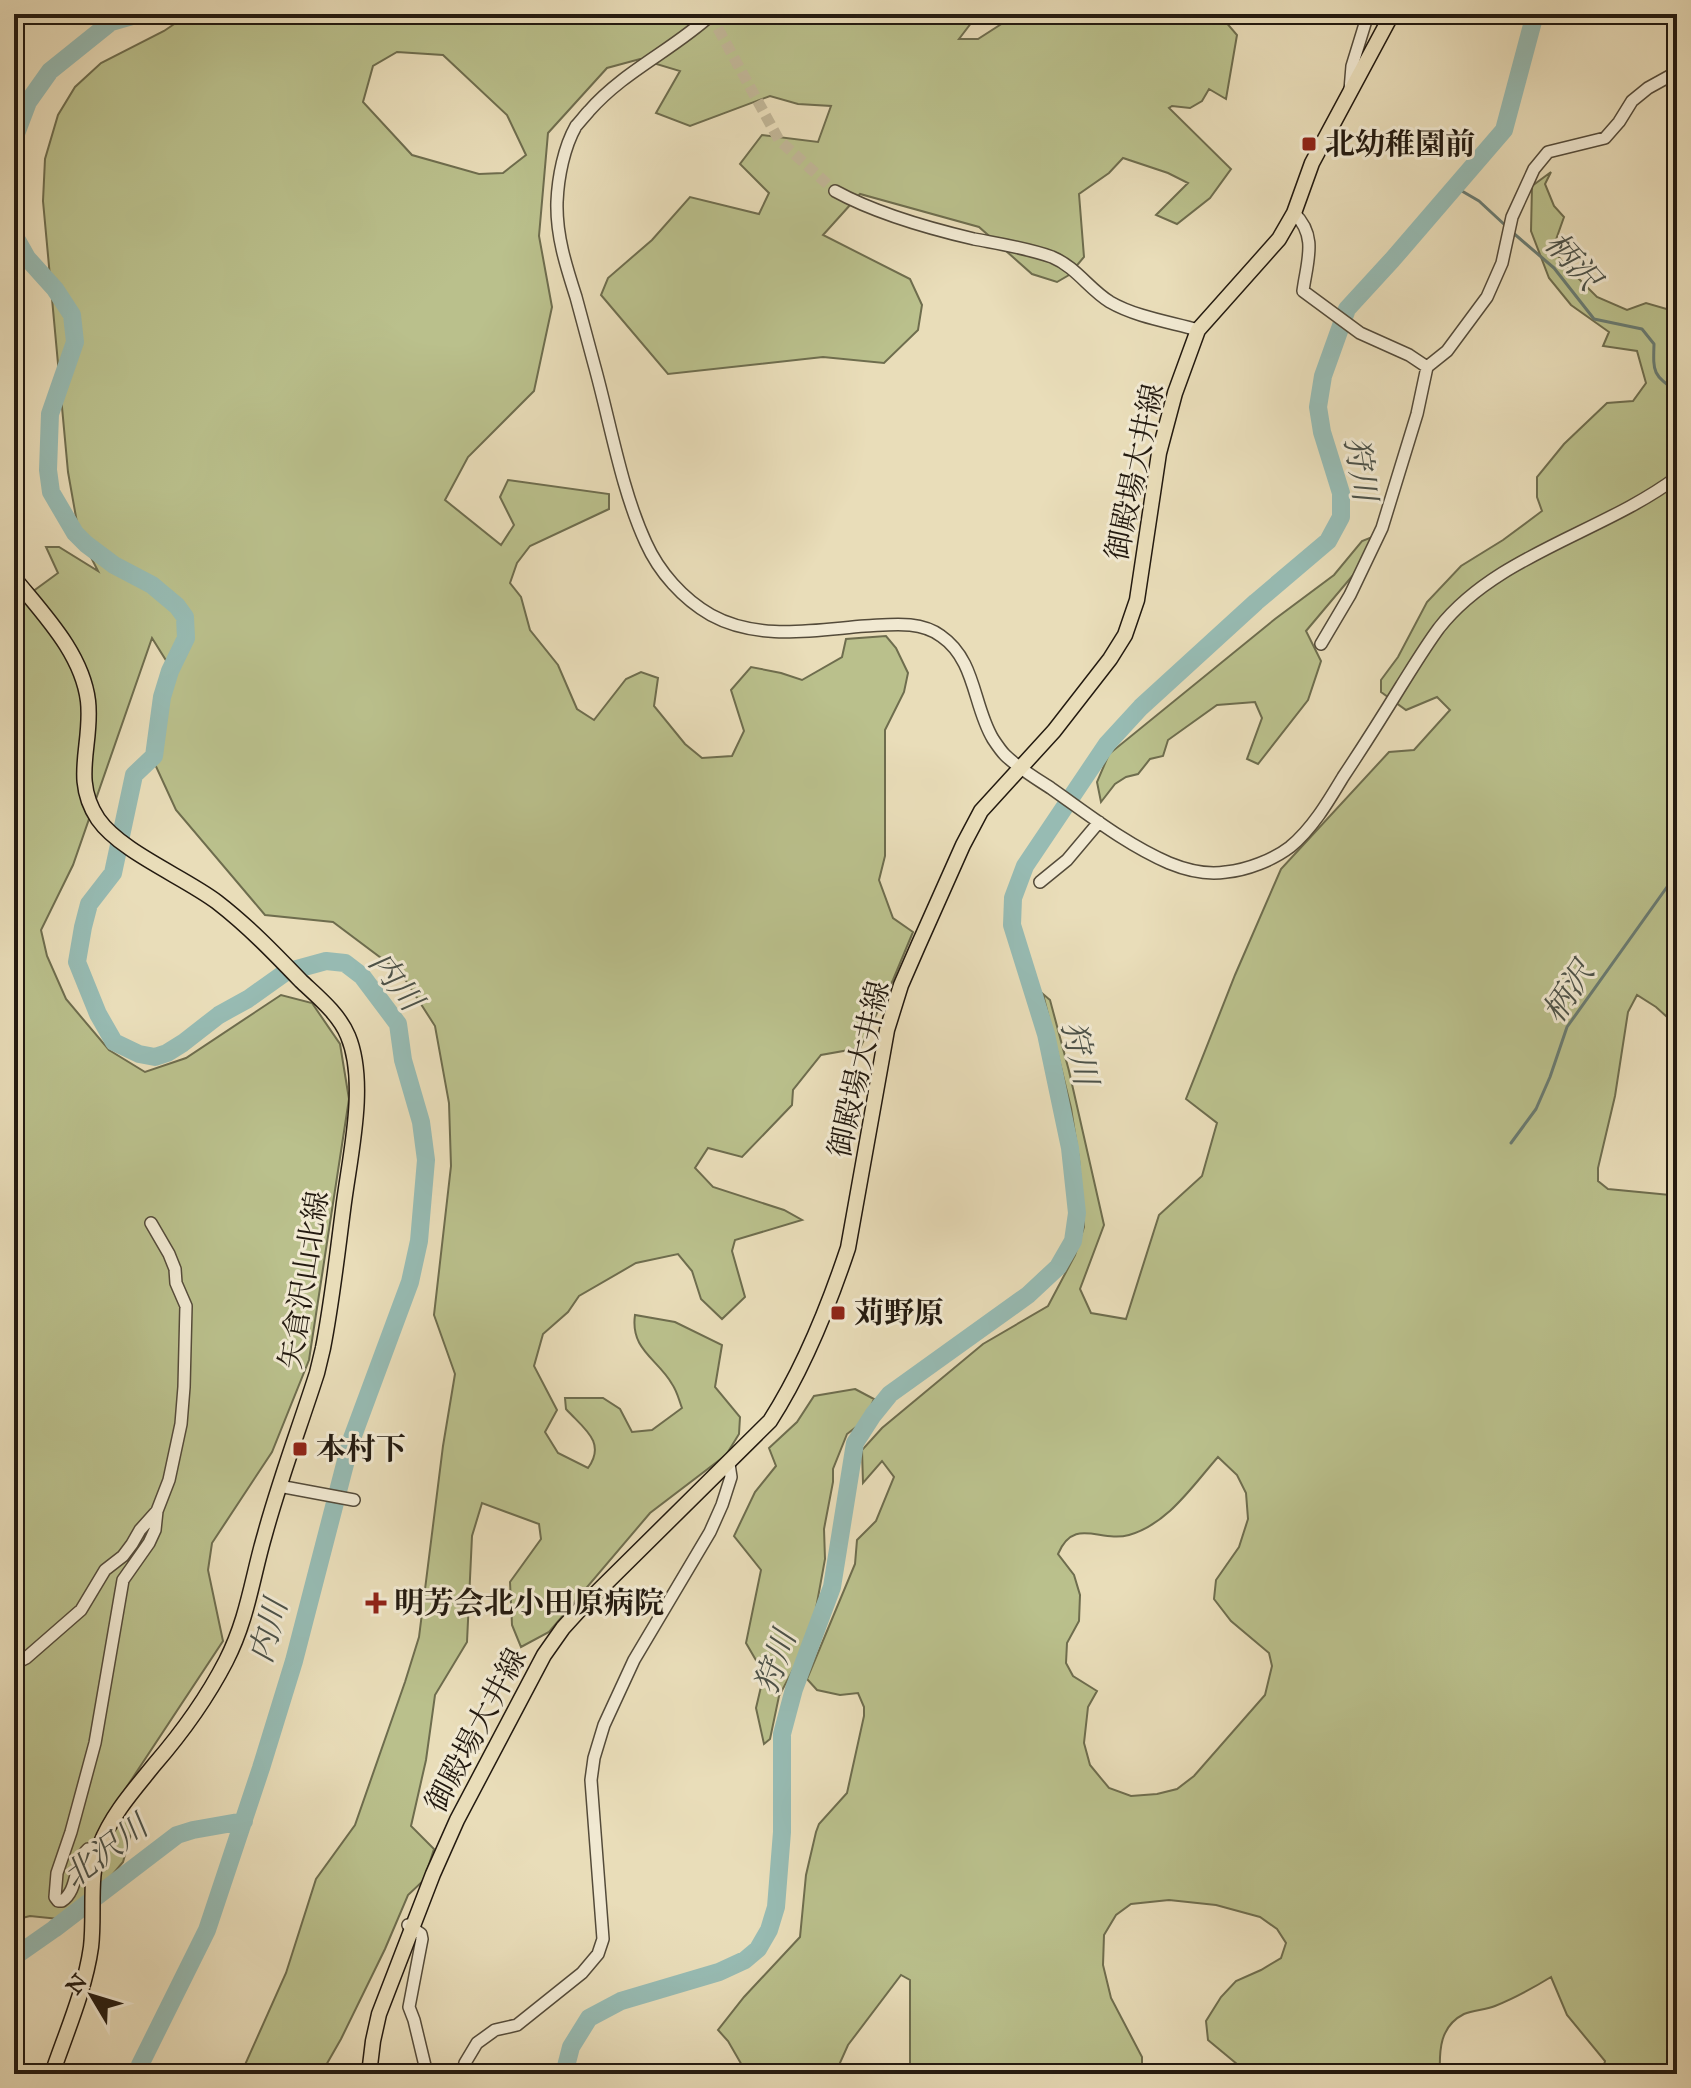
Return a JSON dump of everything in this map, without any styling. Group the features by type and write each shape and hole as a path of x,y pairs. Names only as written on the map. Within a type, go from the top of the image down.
{"main road":[{"name":"御殿場大井線","path":"369,2074 379,2014 410,1926 457,1820 544,1655 563,1628 770,1421 787,1395 848,1248 887,1030 897,996 981,811 1054,731 1125,635 1137,600 1159,453 1175,393 1198,330 1279,239 1294,213 1312,163 1392,14"},
{"name":"矢倉沢山北線","path":"14,578 56,630 84,683 88,723 83,773 88,799 98,819 128,847 212,899 268,947 335,1016 347,1033 357,1069 357,1092 325,1336 317,1373 264,1537 247,1607 226,1662 157,1762 124,1801 104,1835 97,1856 93,1886 91,1948 86,1973 52,2074"}],"street":[{"path":"712,14 685,37 632,71 601,98 577,125 562,161 557,202 561,247 626,486 646,544 665,575 690,600 711,615 737,626 757,631 792,632 895,624 924,627 940,635 955,648 971,675 990,735 1003,754 1099,822 1170,863 1202,872 1228,872 1255,865 1287,849 1305,833 1326,804 1437,630 1456,608 1491,579 1677,477"},
{"path":"1350,90 1352,66 1368,14"},
{"path":"1321,644 1350,595 1382,528 1417,414 1427,367 1447,351 1487,297 1502,263 1512,217 1534,169 1548,152 1605,138 1632,101 1677,72"},
{"path":"835,191 890,214 962,236 1053,258 1072,268 1111,302 1198,330"},
{"path":"1294,213 1302,220 1310,236 1303,291 1360,333 1409,355 1427,367"},
{"path":"1040,882 1067,860 1099,822"},
{"path":"97,1856 88,1849 83,1854 68,1897 58,1901 55,1897 57,1873 95,1743 123,1580 155,1530 157,1511 169,1480 181,1424 186,1306 169,1254 151,1223"},
{"path":"462,2074 477,2043 495,2030 517,2025 582,1973 598,1954 603,1939 591,1780 594,1758 604,1725 634,1660 710,1532 731,1477 729,1464"},
{"path":"279,1486 354,1500"},
{"path":"14,1664 26,1658 81,1610 105,1570 123,1556 157,1511"},
{"path":"410,1926 421,1934 422,1939 409,2007 427,2074"}],"green space":[{"path":"189,14 978,14 959,39 978,39 1017,14 1219,14 1237,35 1226,99 1209,89 1202,101 1190,108 1169,108 1231,169 1210,198 1177,224 1156,215 1188,183 1123,158 1109,173 1079,194 1084,257 1069,275 1057,282 1032,274 979,227 860,194 823,235 910,279 922,305 918,330 884,363 823,357 668,374 601,295 608,278 652,240 690,197 759,214 769,193 740,164 762,135 818,142 831,106 798,104 770,96 690,126 656,113 680,71 640,59 607,68 548,133 539,236 552,307 534,391 468,457 445,500 501,545 514,525 500,497 508,480 609,494 609,509 530,546 517,563 510,583 521,597 530,630 558,665 577,709 594,720 626,679 641,672 658,678 654,706 685,744 702,758 732,756 744,731 731,690 751,667 802,680 842,657 846,639 886,636 896,648 908,673 904,692 885,730 885,856 879,880 893,918 913,932 860,1048 821,1055 793,1090 792,1105 742,1157 708,1148 695,1168 713,1187 784,1210 802,1220 735,1240 732,1251 745,1297 722,1319 701,1299 692,1271 678,1254 636,1263 579,1296 568,1312 543,1334 534,1366 557,1410 545,1432 558,1453 588,1468 595,1450 590,1436 566,1409 565,1398 603,1398 620,1409 632,1432 652,1430 682,1408 672,1384 641,1346 635,1315 675,1322 722,1345 715,1387 740,1417 739,1434 726,1455 650,1513 549,1632 521,1647 512,1625 510,1582 541,1539 539,1524 482,1503 472,1536 467,1642 435,1695 426,1760 411,1826 434,1849 424,1880 408,1895 385,1949 321,2074 244,2074 244,2067 286,1973 316,1879 355,1825 419,1637 455,1374 434,1315 451,1166 449,1103 435,1026 401,973 333,922 265,915 176,810 154,762 158,717 172,670 152,638 73,865 41,930 47,956 66,999 109,1050 145,1072 186,1058 281,995 312,1003 340,1044 349,1099 309,1360 272,1452 212,1543 208,1570 223,1641 120,1797 131,1834 123,1862 83,1910 59,1919 30,1916 14,1920 14,591 21,600 58,573 46,547 59,547 98,571 79,534 68,472 43,201 45,159 58,115 75,87 101,63 164,31","holes":["397,52 443,55 507,115 526,155 503,173 479,174 412,155 363,102 373,66"]},
{"path":"1551,172 1545,184 1554,206 1564,217 1553,248 1563,263 1597,297 1627,310 1646,303 1677,312 1677,1026 1637,995 1628,1012 1598,1181 1608,1189 1670,1195 1677,1191 1677,2074 1602,2074 1605,2061 1567,2015 1551,1977 1502,2003 1456,2019 1443,2040 1440,2074 1249,2074 1208,2040 1206,2021 1236,1981 1281,1958 1286,1943 1277,1929 1260,1917 1216,1905 1169,1900 1131,1904 1116,1915 1104,1935 1103,1965 1111,1998 1142,2057 1142,2074 910,2074 910,1980 901,1975 848,2045 835,2074 747,2074 718,2030 800,1937 806,1875 816,1832 819,1824 847,1793 864,1716 858,1693 840,1695 817,1690 807,1679 855,1564 857,1540 876,1521 894,1477 882,1461 863,1483 862,1450 882,1428 983,1344 1048,1306 1075,1255 1084,1227 1079,1159 1071,1108 1043,994 1050,1000 1069,1071 1104,1225 1080,1289 1091,1313 1126,1319 1159,1215 1202,1176 1217,1123 1186,1099 1281,869 1389,752 1414,750 1450,710 1437,697 1406,710 1381,692 1381,680 1398,657 1427,602 1461,566 1542,511 1537,497 1537,477 1564,444 1607,403 1633,401 1646,383 1637,351 1603,346 1609,332 1571,305 1549,278 1531,231 1532,186","holes":["1218,1457 1237,1475 1246,1493 1248,1519 1239,1547 1216,1580 1214,1599 1231,1621 1269,1653 1272,1666 1265,1695 1194,1776 1177,1789 1131,1796 1109,1788 1090,1765 1084,1743 1088,1707 1097,1691 1073,1676 1066,1663 1067,1643 1079,1621 1080,1595 1074,1575 1058,1554 1064,1543 1080,1533 1118,1537 1143,1530 1168,1513"]},
{"path":"1375,536 1354,574 1306,631 1321,661 1308,700 1258,764 1247,759 1262,718 1255,702 1217,705 1168,740 1163,756 1150,759 1138,774 1115,784 1101,802 1097,782 1109,754 1334,575 1362,541"},
{"path":"855,1389 874,1399 865,1420 847,1434 833,1469 824,1529 825,1559 811,1636 779,1696 770,1739 764,1744 756,1708 764,1674 746,1643 761,1570 734,1536 755,1492 776,1466 769,1448 797,1422 814,1396"}],"waterway":[{"name":"内川","path":"14,139 28,102 50,71 111,22 139,14"},
{"name":"狩川","path":"564,2074 571,2047 589,2018 621,2001 719,1972 745,1960 758,1949 769,1930 776,1907 782,1832 782,1734 794,1689 832,1587 855,1443 890,1394 1028,1295 1058,1267 1073,1241 1077,1213 1070,1148 1046,1034 1012,925 1013,898 1025,866 1107,744 1141,707 1328,541 1341,517 1341,493 1322,432 1318,407 1323,376 1347,309 1504,130 1535,14"},
{"name":"柄沢","path":"1455,187 1479,201 1506,226"},
{"name":"柄沢","path":"1511,231 1554,268 1594,319 1642,329 1654,344 1656,372 1677,392"},
{"name":"内川","path":"14,235 27,258 55,289 72,315 75,342 50,414 48,470 51,492 75,533 86,544 114,565 152,585 185,617 186,638 162,697 154,756 134,775 113,873 89,904 83,927 77,962 98,1014 114,1042 139,1054 155,1057 183,1043 219,1015 286,972 326,961 345,963 362,976 398,1024 403,1060 421,1122 426,1160 419,1241 410,1282 351,1441 294,1661 261,1768 207,1930 137,2074"},
{"name":"柄沢","path":"1511,1143 1536,1109 1567,1027 1677,873"},
{"name":"北沢川","path":"14,1957 177,1835 244,1821"}],"tunnel":[{"path":"710,14 779,140 835,191"}],"place":[{"name":"北幼稚園前","path":"1309,144"},
{"name":"苅野原","path":"838,1313"},
{"name":"本村下","path":"300,1449"},
{"name":"明芳会北小田原病院","path":"376,1603"}]}
